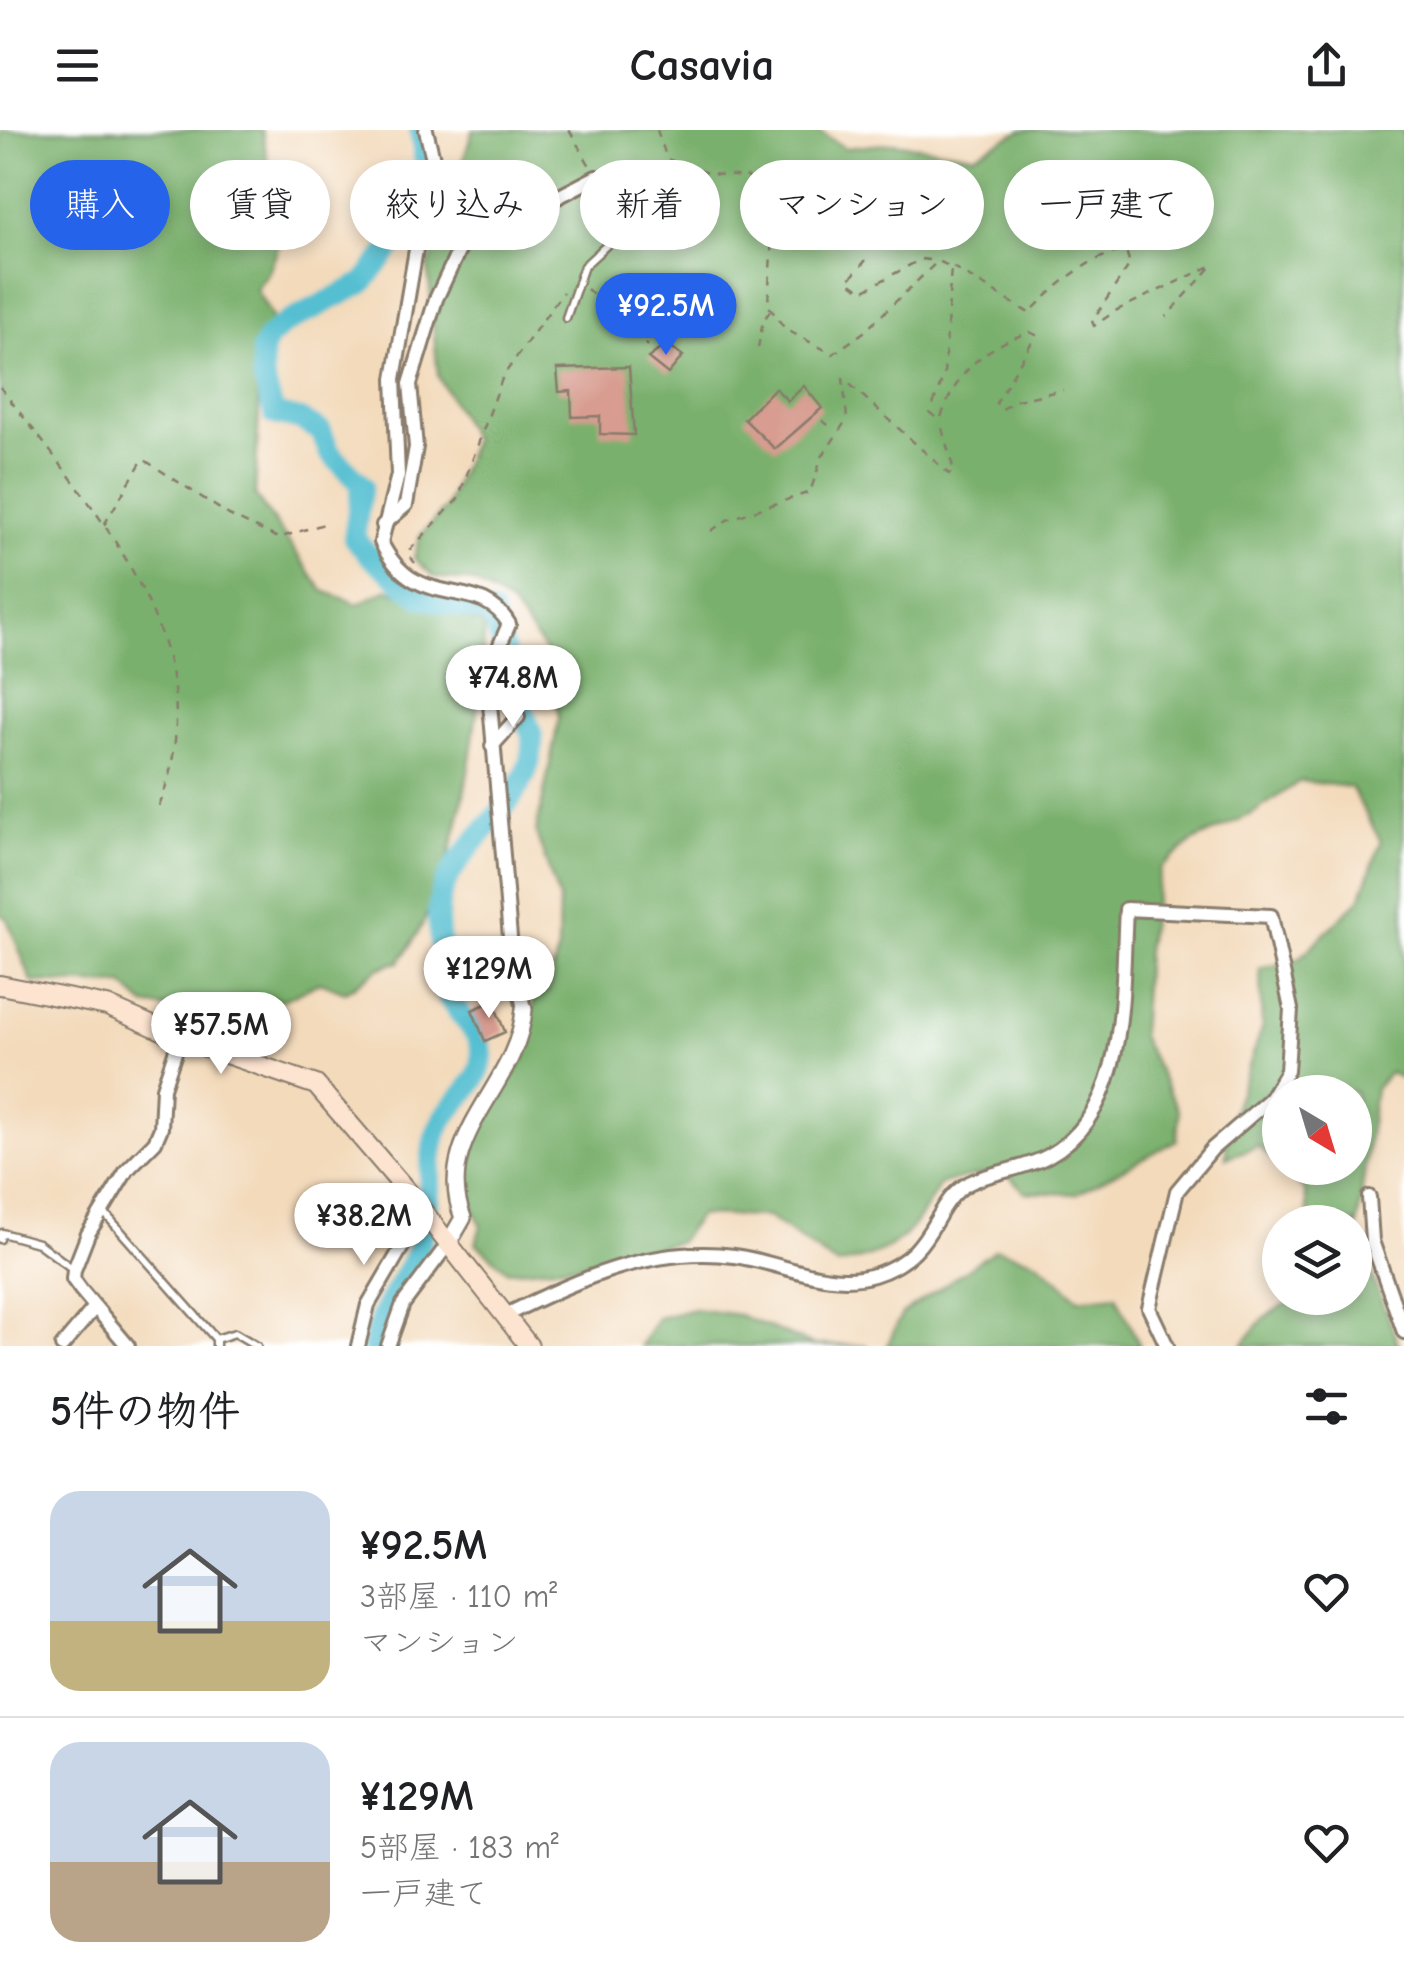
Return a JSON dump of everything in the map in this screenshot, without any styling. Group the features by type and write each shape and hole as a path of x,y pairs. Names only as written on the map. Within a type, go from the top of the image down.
{"main road":[{"path":"0,985 107,1006 180,1038 316,1085 417,1203 529,1346"}],"street":[{"path":"388,1346 402,1304 443,1238 464,1218 455,1188 465,1137 515,1053 523,1032 524,1009 512,949 492,746 489,670 509,624 500,610 482,599 424,588 404,576 381,542 398,475 394,378 434,167 426,130"},
{"path":"383,524 406,505 416,448 410,384 436,299 459,250 489,209 505,198 554,199 580,185"},
{"path":"492,746 518,717"},
{"path":"504,1316 652,1255 736,1256 846,1281 900,1266 932,1233 962,1189 1050,1156 1095,1116 1117,1038 1126,909 1271,916 1292,1009 1287,1071 1270,1099 1212,1149 1177,1192 1149,1308 1167,1346"},
{"path":"128,1346 73,1279 74,1270 126,1170 155,1142 163,1088 180,1038"},
{"path":"1369,1197 1372,1241 1404,1332"},
{"path":"358,1346 368,1305 406,1240 417,1203"},
{"path":"62,1346 95,1307"}],"lane":[{"path":"566,318 576,279 605,250"},
{"path":"102,1210 216,1343 236,1333 257,1346"},
{"path":"1,1235 38,1243 74,1270"}],"path":[{"path":"570,130 587,160"},
{"path":"657,130 667,159 710,174 748,177 774,202 767,271 771,310 784,329 833,354 864,332 938,261"},
{"path":"866,260 848,282 863,291 921,258 951,266 1029,312 1055,286 1102,258 1126,251 1130,264 1092,321 1094,326 1117,310 1213,264 1166,318"},
{"path":"940,420 930,413 944,375 951,266"},
{"path":"417,566 407,553 458,498 504,376 550,304 576,279 648,346"},
{"path":"758,348 763,321 771,310"},
{"path":"711,531 727,520 810,492 835,432 847,419 843,378 949,474 954,471 940,420 957,382 982,352 1030,332 1036,335 996,403 1001,410 1017,400 1063,390"},
{"path":"0,387 103,526 156,618 168,647 176,683 173,753 156,813"},
{"path":"822,420 835,432"},
{"path":"103,526 144,459 229,515 278,538 327,522"}],"green space":[{"path":"0,130 262,130 268,160 190,160 190,250 277,250 269,272 256,289 273,319 254,355 259,408 255,495 323,591 358,604 388,589 485,625 463,801 438,889 399,962 376,970 345,992 321,982 283,1000 252,996 199,1014 145,1005 123,985 32,982 7,919 0,914"},
{"path":"473,130 817,130 845,148 894,143 974,155 1022,130 1404,130 1404,1079 1389,1073 1375,1089 1372,1112 1372,1075 1262,1075 1262,1150 1258,1146 1226,1158 1228,1127 1262,1028 1260,969 1299,959 1360,899 1381,842 1351,787 1300,781 1252,814 1193,841 1161,868 1146,950 1141,1036 1179,1112 1177,1140 1076,1194 1025,1192 1003,1170 941,1183 901,1239 875,1254 837,1265 768,1217 699,1215 679,1242 577,1265 508,1271 476,1243 481,1225 464,1188 481,1124 523,1060 534,1000 548,991 558,949 559,899 536,833 559,718 549,656 511,605 474,582 434,577 414,558 420,536 446,507 473,440 438,376 428,269 434,250 560,250 560,160 463,160"},
{"path":"1299,1185 1363,1185 1360,1205 1307,1205 1305,1191"},
{"path":"996,1249 1037,1261 1079,1299 1116,1295 1140,1346 887,1346 902,1314"},
{"path":"1372,1277 1399,1346 1242,1346 1266,1317 1372,1315"},
{"path":"694,1309 739,1315 813,1345 868,1346 640,1346 657,1318"}],"building":[{"path":"667,344 683,356 668,374 648,358"},
{"path":"629,367 634,435 600,434 600,416 572,417 571,391 559,392 557,369"},
{"path":"804,386 822,408 775,449 744,419 775,388 788,401"},
{"path":"493,1001 505,1032 485,1041 472,1010"}],"waterway":[{"path":"373,1346 382,1316 423,1235 438,1129 476,1078 482,1058 478,1039 446,992 439,903 452,872 523,779 532,736 492,614 420,597 354,538 362,485 329,452 321,431 301,420 274,414 263,376 262,351 268,338 284,324 363,283 410,224 428,181 420,130"}]}
